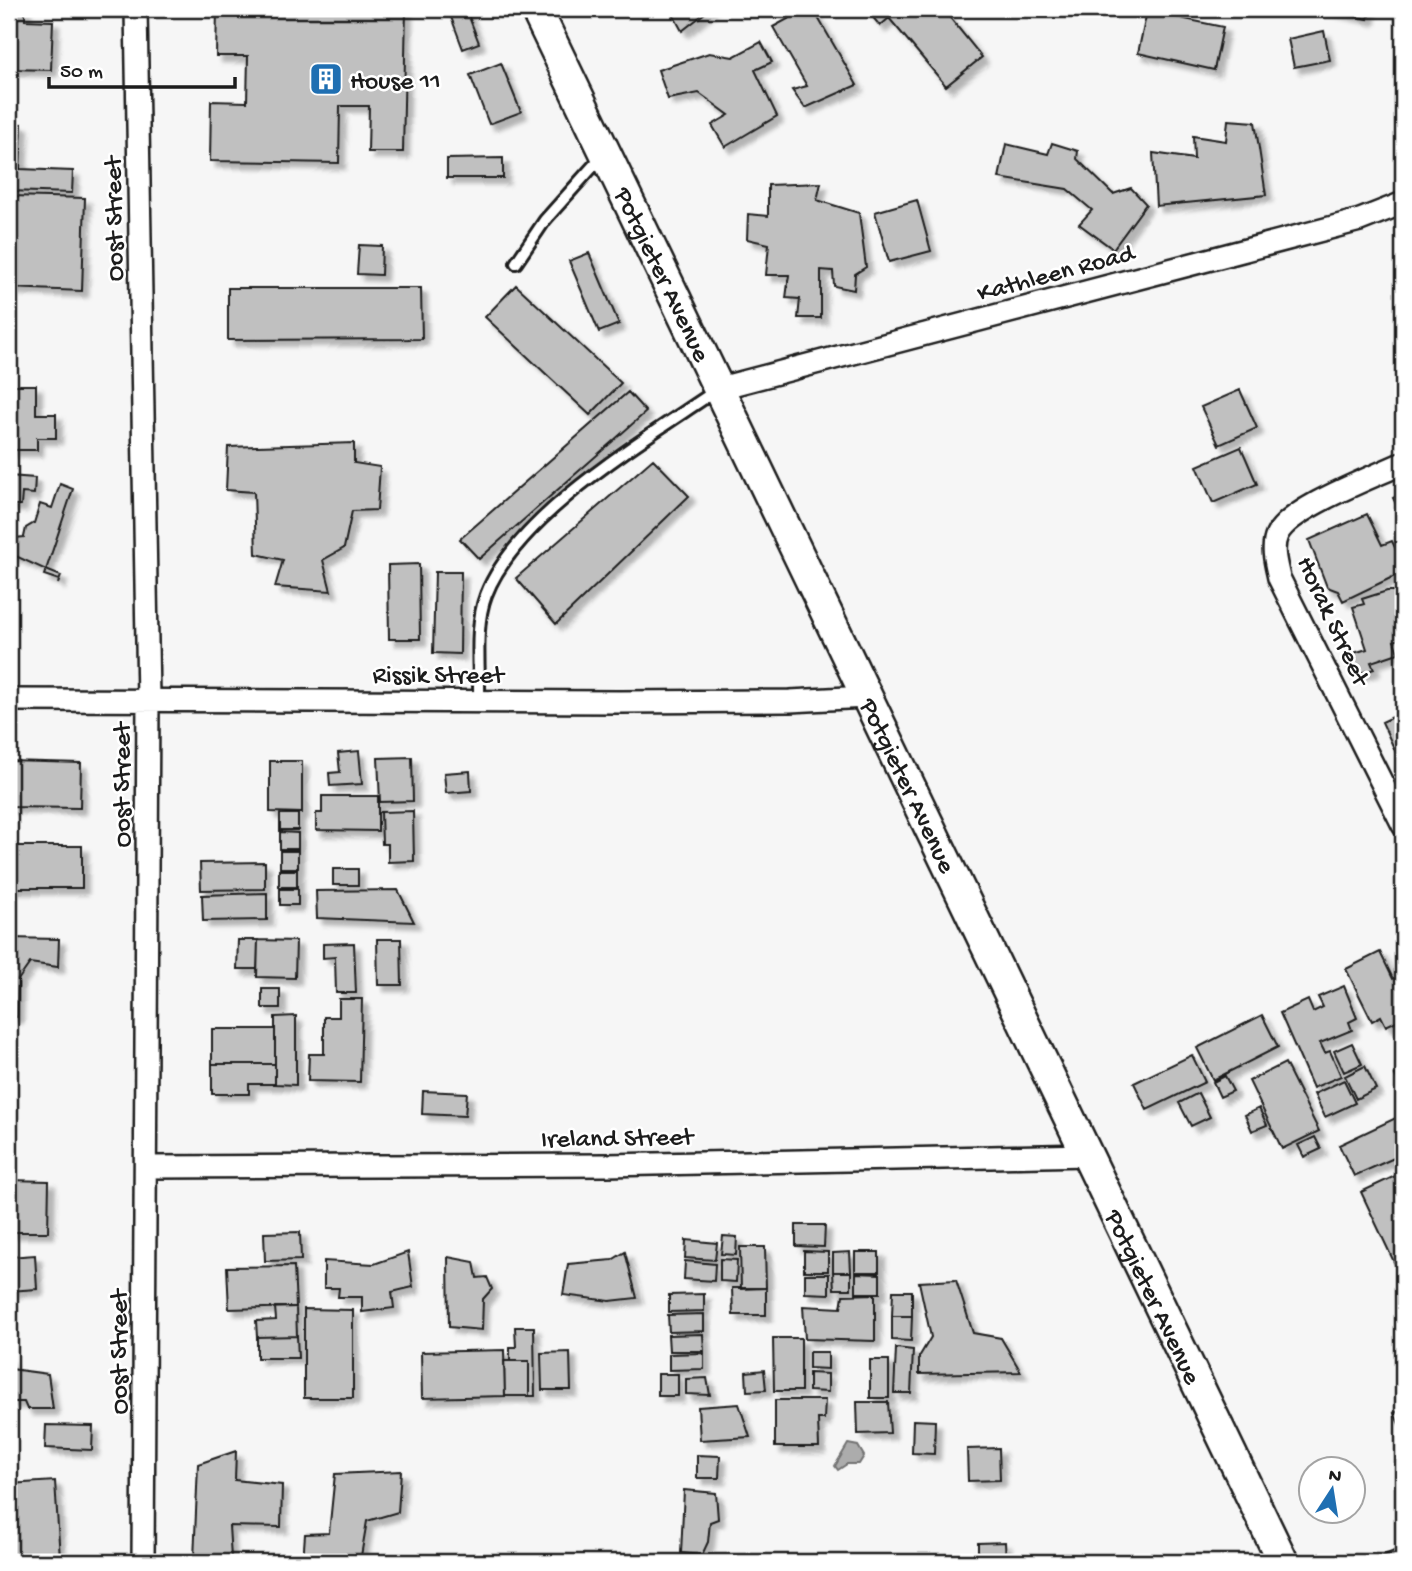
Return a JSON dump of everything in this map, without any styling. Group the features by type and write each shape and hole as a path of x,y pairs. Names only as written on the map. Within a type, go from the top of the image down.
{"street":[{"name":"Oost Street","path":"136,9 148,699 144,1562"},
{"name":"Potgieter Avenue","path":"536,9 1283,1562"},
{"name":"Kathleen Road","path":"720,388 1360,220 1403,203"},
{"name":"Horak Street","path":"1403,463 1293,515 1276,537 1274,551 1279,578 1403,825"},
{"name":"Rissik Street","path":"9,700 790,701 866,697"},
{"name":"Ireland Street","path":"146,1167 607,1165 1089,1155"}],"lane":[{"path":"516,263 545,220 605,152"},
{"path":"479,701 480,638 485,596 508,555 579,484 720,388"}],"shaded area":[{"path":"848,1444 858,1446 864,1456 859,1464 847,1464 838,1470 835,1466"}],"building":[{"path":"9,9 25,9 25,20 53,21 51,70 9,69"},
{"name":"House 11","path":"217,9 406,9 403,152 368,152 369,106 340,106 339,163 210,161 211,101 247,102 248,56 216,56"},
{"path":"448,9 466,9 479,43 463,49"},
{"path":"670,9 710,9 682,31"},
{"path":"806,9 813,9 857,85 805,108 792,90 807,86 773,27"},
{"path":"943,9 982,57 946,86 889,18 880,26 867,10"},
{"path":"1323,9 1370,9 1368,19"},
{"path":"1147,11 1223,27 1214,70 1138,53"},
{"path":"1324,31 1330,60 1294,67 1288,39"},
{"path":"761,42 772,62 755,70 777,116 725,147 712,125 729,115 699,93 668,99 658,70 709,53 733,57"},
{"path":"501,63 521,112 489,124 470,75"},
{"path":"1228,120 1255,122 1266,195 1156,206 1153,153 1194,159 1193,136 1226,141"},
{"path":"9,123 22,124 20,169 73,171 72,193 9,191"},
{"path":"1052,143 1078,151 1077,159 1113,194 1131,188 1146,204 1113,249 1079,224 1092,210 1067,189 999,178 1006,144 1048,154"},
{"path":"503,158 503,178 447,178 447,159"},
{"path":"821,183 817,200 859,213 866,267 855,274 854,290 834,286 833,271 821,270 821,318 798,318 800,299 786,298 789,275 766,275 769,244 747,239 748,214 768,216 768,185"},
{"path":"11,196 85,198 82,291 9,288"},
{"path":"917,200 931,251 889,262 875,212"},
{"path":"359,245 382,246 381,275 357,274"},
{"path":"589,253 619,324 599,332 569,261"},
{"path":"516,285 621,383 590,415 485,317"},
{"path":"228,288 421,288 422,339 228,340"},
{"path":"9,385 36,385 36,414 56,414 56,438 37,438 37,450 9,450"},
{"path":"1240,390 1257,428 1219,445 1201,407"},
{"path":"628,392 646,412 479,559 460,539"},
{"path":"354,443 354,463 380,467 377,510 352,511 344,548 323,560 331,591 275,587 283,560 256,554 254,492 226,490 228,447"},
{"path":"1241,447 1257,484 1213,503 1197,466"},
{"path":"653,459 689,496 556,624 516,578"},
{"path":"9,476 35,478 34,494 22,493 21,505 9,505"},
{"path":"60,484 73,489 46,570 9,553 15,538 24,537 26,528 34,523 40,504 52,508"},
{"path":"1403,493 1403,513 1401,514 1393,498"},
{"path":"1367,514 1382,545 1392,541 1398,554 1403,551 1403,572 1343,601 1338,591 1327,587 1309,540"},
{"path":"419,564 420,639 389,639 388,565"},
{"path":"46,570 61,576 58,584 59,580 44,575"},
{"path":"435,572 461,572 460,654 433,653"},
{"path":"1394,591 1398,605 1403,604 1403,638 1394,641 1398,653 1371,662 1374,669 1351,676 1344,656 1367,649 1353,607 1364,604 1362,599"},
{"path":"1403,712 1403,768 1382,722"},
{"path":"359,751 362,784 330,786 329,773 340,772 338,753"},
{"path":"412,757 413,801 380,802 378,758"},
{"path":"9,761 81,763 80,808 9,807"},
{"path":"270,761 302,761 302,813 270,812"},
{"path":"470,771 471,791 446,793 444,773"},
{"path":"322,796 378,796 378,831 316,830 316,813 322,813"},
{"path":"413,811 414,861 388,862 388,844 382,844 381,812"},
{"path":"280,814 298,814 298,830 280,830"},
{"path":"280,832 298,833 298,849 280,849"},
{"path":"9,846 82,846 82,888 9,888"},
{"path":"280,851 298,851 298,868 280,868"},
{"path":"265,862 265,889 201,890 200,863"},
{"path":"333,869 358,869 358,885 333,885"},
{"path":"279,870 297,870 297,887 279,887"},
{"path":"280,889 298,889 298,905 280,905"},
{"path":"398,890 414,922 317,918 316,891"},
{"path":"267,893 267,920 203,921 202,895"},
{"path":"9,938 59,939 58,967 30,963 18,980 17,1017 9,1016"},
{"path":"377,939 401,939 402,985 378,985"},
{"path":"238,940 258,940 257,969 237,969"},
{"path":"258,940 296,941 295,978 257,977"},
{"path":"354,943 356,993 336,993 335,957 323,958 323,944"},
{"path":"1380,952 1393,979 1403,974 1403,1018 1386,1026 1381,1016 1372,1021 1346,969"},
{"path":"1344,986 1357,1018 1349,1022 1352,1030 1320,1043 1325,1053 1330,1051 1341,1076 1313,1088 1280,1013 1308,1000 1313,1012 1323,1007 1318,997"},
{"path":"262,989 280,989 280,1008 262,1008"},
{"path":"339,999 362,999 360,1082 308,1081 309,1054 324,1054 324,1017 339,1017"},
{"path":"1262,1015 1278,1047 1213,1080 1197,1048"},
{"path":"296,1016 296,1085 275,1084 275,1017"},
{"path":"212,1029 275,1029 275,1064 212,1064"},
{"path":"1352,1043 1362,1064 1344,1072 1334,1051"},
{"path":"1192,1055 1205,1082 1147,1110 1134,1083"},
{"path":"1285,1063 1319,1131 1282,1149 1249,1081"},
{"path":"212,1064 275,1064 275,1084 249,1084 249,1094 212,1094"},
{"path":"1365,1066 1376,1089 1356,1099 1345,1076"},
{"path":"1403,1071 1403,1093 1395,1075"},
{"path":"1225,1076 1233,1091 1220,1097 1213,1082"},
{"path":"1344,1080 1355,1103 1325,1117 1314,1094"},
{"path":"423,1091 467,1093 465,1116 422,1114"},
{"path":"1198,1093 1210,1117 1191,1126 1179,1103"},
{"path":"1259,1108 1267,1125 1252,1131 1245,1115"},
{"path":"1402,1115 1403,1154 1354,1176 1339,1145"},
{"path":"1315,1137 1321,1149 1304,1157 1298,1145"},
{"path":"1395,1176 1403,1193 1403,1281 1361,1192"},
{"path":"9,1180 49,1181 48,1232 9,1232"},
{"path":"796,1225 825,1225 824,1247 796,1246"},
{"path":"300,1232 301,1260 265,1261 264,1233"},
{"path":"723,1236 737,1237 736,1255 721,1254"},
{"path":"686,1240 717,1243 715,1260 685,1258"},
{"path":"740,1247 765,1247 766,1288 741,1289"},
{"path":"804,1251 828,1252 828,1271 804,1271"},
{"path":"408,1252 413,1287 392,1292 394,1308 362,1312 362,1297 338,1297 339,1288 324,1288 324,1261 374,1264"},
{"path":"625,1252 637,1298 610,1301 563,1295 568,1264 612,1260"},
{"path":"850,1252 851,1272 833,1272 833,1253"},
{"path":"855,1252 879,1252 879,1272 855,1272"},
{"path":"35,1255 37,1289 9,1291 9,1257"},
{"path":"448,1257 474,1262 477,1278 487,1277 492,1289 483,1299 482,1330 449,1327"},
{"path":"720,1259 737,1260 736,1282 720,1281"},
{"path":"685,1261 715,1264 714,1281 684,1279"},
{"path":"294,1266 296,1307 229,1309 227,1267"},
{"path":"833,1272 851,1272 851,1289 834,1289"},
{"path":"856,1273 880,1274 880,1293 856,1293"},
{"path":"805,1274 829,1274 829,1294 805,1293"},
{"path":"956,1280 973,1333 1001,1338 1021,1372 919,1374 919,1357 931,1337 919,1282"},
{"path":"732,1288 766,1288 766,1315 733,1315"},
{"path":"893,1291 912,1291 912,1316 892,1316"},
{"path":"704,1294 704,1311 669,1312 669,1295"},
{"path":"875,1294 875,1341 805,1339 803,1306 841,1308 843,1295"},
{"path":"275,1307 296,1307 297,1336 257,1337 256,1321 276,1320"},
{"path":"304,1309 353,1310 353,1398 304,1398"},
{"path":"704,1314 704,1331 669,1332 668,1315"},
{"path":"892,1316 912,1316 911,1341 892,1340"},
{"path":"515,1327 534,1327 535,1396 529,1396 529,1361 510,1361 510,1347 516,1347"},
{"path":"703,1334 704,1351 669,1351 668,1335"},
{"path":"297,1336 298,1358 257,1358 257,1337"},
{"path":"773,1338 801,1338 801,1391 774,1391"},
{"path":"896,1348 913,1350 911,1393 894,1393"},
{"path":"504,1350 505,1396 422,1398 421,1352"},
{"path":"570,1352 571,1390 542,1390 541,1353"},
{"path":"809,1352 828,1352 828,1369 809,1368"},
{"path":"704,1353 704,1369 669,1370 669,1354"},
{"path":"9,1357 11,1369 48,1374 53,1409 27,1409 24,1402 9,1402"},
{"path":"870,1360 889,1360 889,1398 870,1398"},
{"path":"504,1361 529,1361 529,1396 505,1396"},
{"path":"764,1370 766,1390 747,1391 746,1372"},
{"path":"809,1373 828,1374 828,1392 809,1391"},
{"path":"658,1374 678,1374 678,1396 658,1396"},
{"path":"707,1378 710,1395 686,1394 686,1379"},
{"path":"775,1400 825,1400 824,1419 818,1419 819,1447 775,1447"},
{"path":"857,1402 888,1402 890,1433 858,1434"},
{"path":"739,1404 750,1437 700,1440 698,1407"},
{"path":"1403,1409 1403,1433 1394,1413"},
{"path":"913,1420 935,1421 934,1454 912,1453"},
{"path":"46,1425 93,1426 92,1450 45,1448"},
{"path":"999,1448 1000,1480 968,1481 967,1449"},
{"path":"236,1451 235,1480 282,1485 281,1527 229,1526 231,1557 194,1560 198,1464"},
{"path":"697,1455 720,1456 719,1478 697,1478"},
{"path":"401,1471 398,1512 367,1521 360,1562 303,1562 305,1534 329,1533 335,1474"},
{"path":"55,1481 60,1558 48,1559 49,1562 9,1562 9,1484"},
{"path":"684,1490 716,1493 718,1519 710,1522 708,1542 702,1555 681,1553"},
{"path":"1005,1542 1006,1562 978,1562 978,1543"},
{"path":"1403,1547 1403,1562 1369,1562"}],"place":[{"name":"House 11","path":"326,79"}]}
